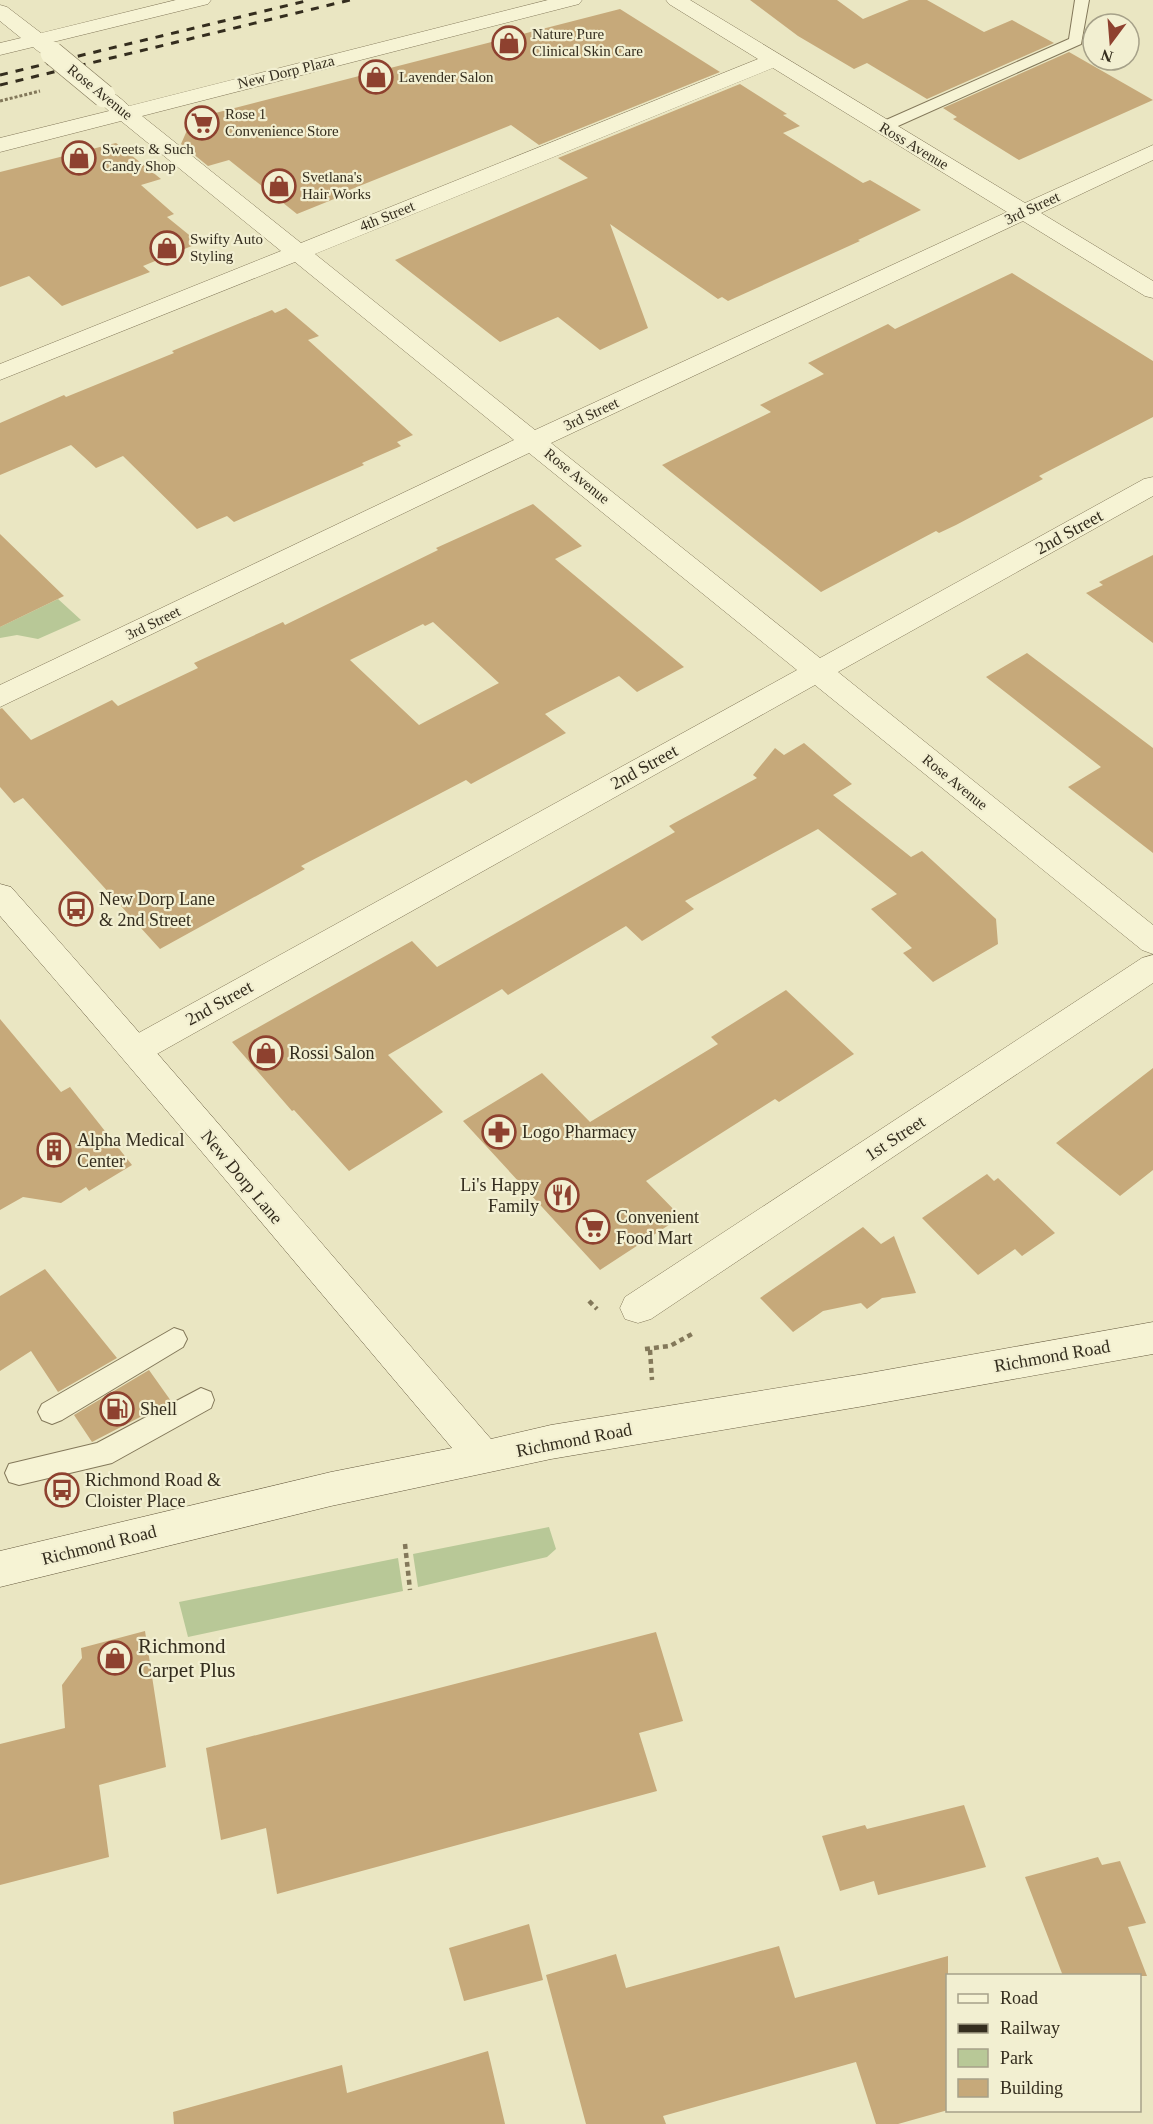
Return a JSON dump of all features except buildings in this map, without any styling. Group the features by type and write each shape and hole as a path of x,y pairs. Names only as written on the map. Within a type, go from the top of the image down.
{"street":[{"path":"0,49 44,46 201,0"},
{"name":"New Dorp Plaza","path":"0,146 572,0"},
{"name":"Ross Avenue","path":"676,0 1153,291"},
{"name":"Rose Avenue","path":"0,11 1153,942"},
{"name":"4th Street","path":"0,373 774,60"},
{"name":"3rd Street","path":"0,697 533,441 1153,152"},
{"name":"2nd Street","path":"136,1050 1153,485"},
{"name":"New Dorp Lane","path":"0,895 136,1050 484,1458"},
{"name":"1st Street","path":"638,1308 1153,967"},
{"name":"Richmond Road","path":"0,1569 321,1491 551,1442 864,1390 1153,1338"}],"lane":[{"path":"883,127 1076,41 1083,0"},
{"path":"52,1412 174,1339"},
{"path":"19,1473 102,1454 201,1400"}],"path":[{"path":"0,101 48,89"},
{"path":"651,1350 652,1380"},
{"path":"405,1544 410,1590"}],"green space":[{"path":"58,599 81,620 38,639 17,635 0,638 0,627"},
{"path":"549,1527 556,1549 547,1557 418,1587 413,1554"},
{"path":"398,1558 403,1591 188,1637 179,1602"}],"railway":[{"path":"0,75 310,0"},
{"path":"0,85 350,0"}],"place":[{"name":"Nature Pure Clinical Skin Care","path":"509,43"},
{"name":"Lavender Salon","path":"376,77"},
{"name":"Rose 1 Convenience Store","path":"202,123"},
{"name":"Sweets & Such Candy Shop","path":"79,158"},
{"name":"Svetlana's Hair Works","path":"279,186"},
{"name":"Swifty Auto Styling","path":"167,248"},
{"name":"New Dorp Lane & 2nd Street","path":"76,909"},
{"name":"Rossi Salon","path":"266,1053"},
{"name":"Logo Pharmacy","path":"499,1132"},
{"name":"Alpha Medical Center","path":"54,1150"},
{"name":"Li's Happy Family","path":"562,1195"},
{"name":"Convenient Food Mart","path":"593,1227"},
{"name":"Shell","path":"117,1409"},
{"name":"Richmond Road & Cloister Place","path":"62,1490"},
{"name":"Richmond Carpet Plus","path":"115,1658"}]}
